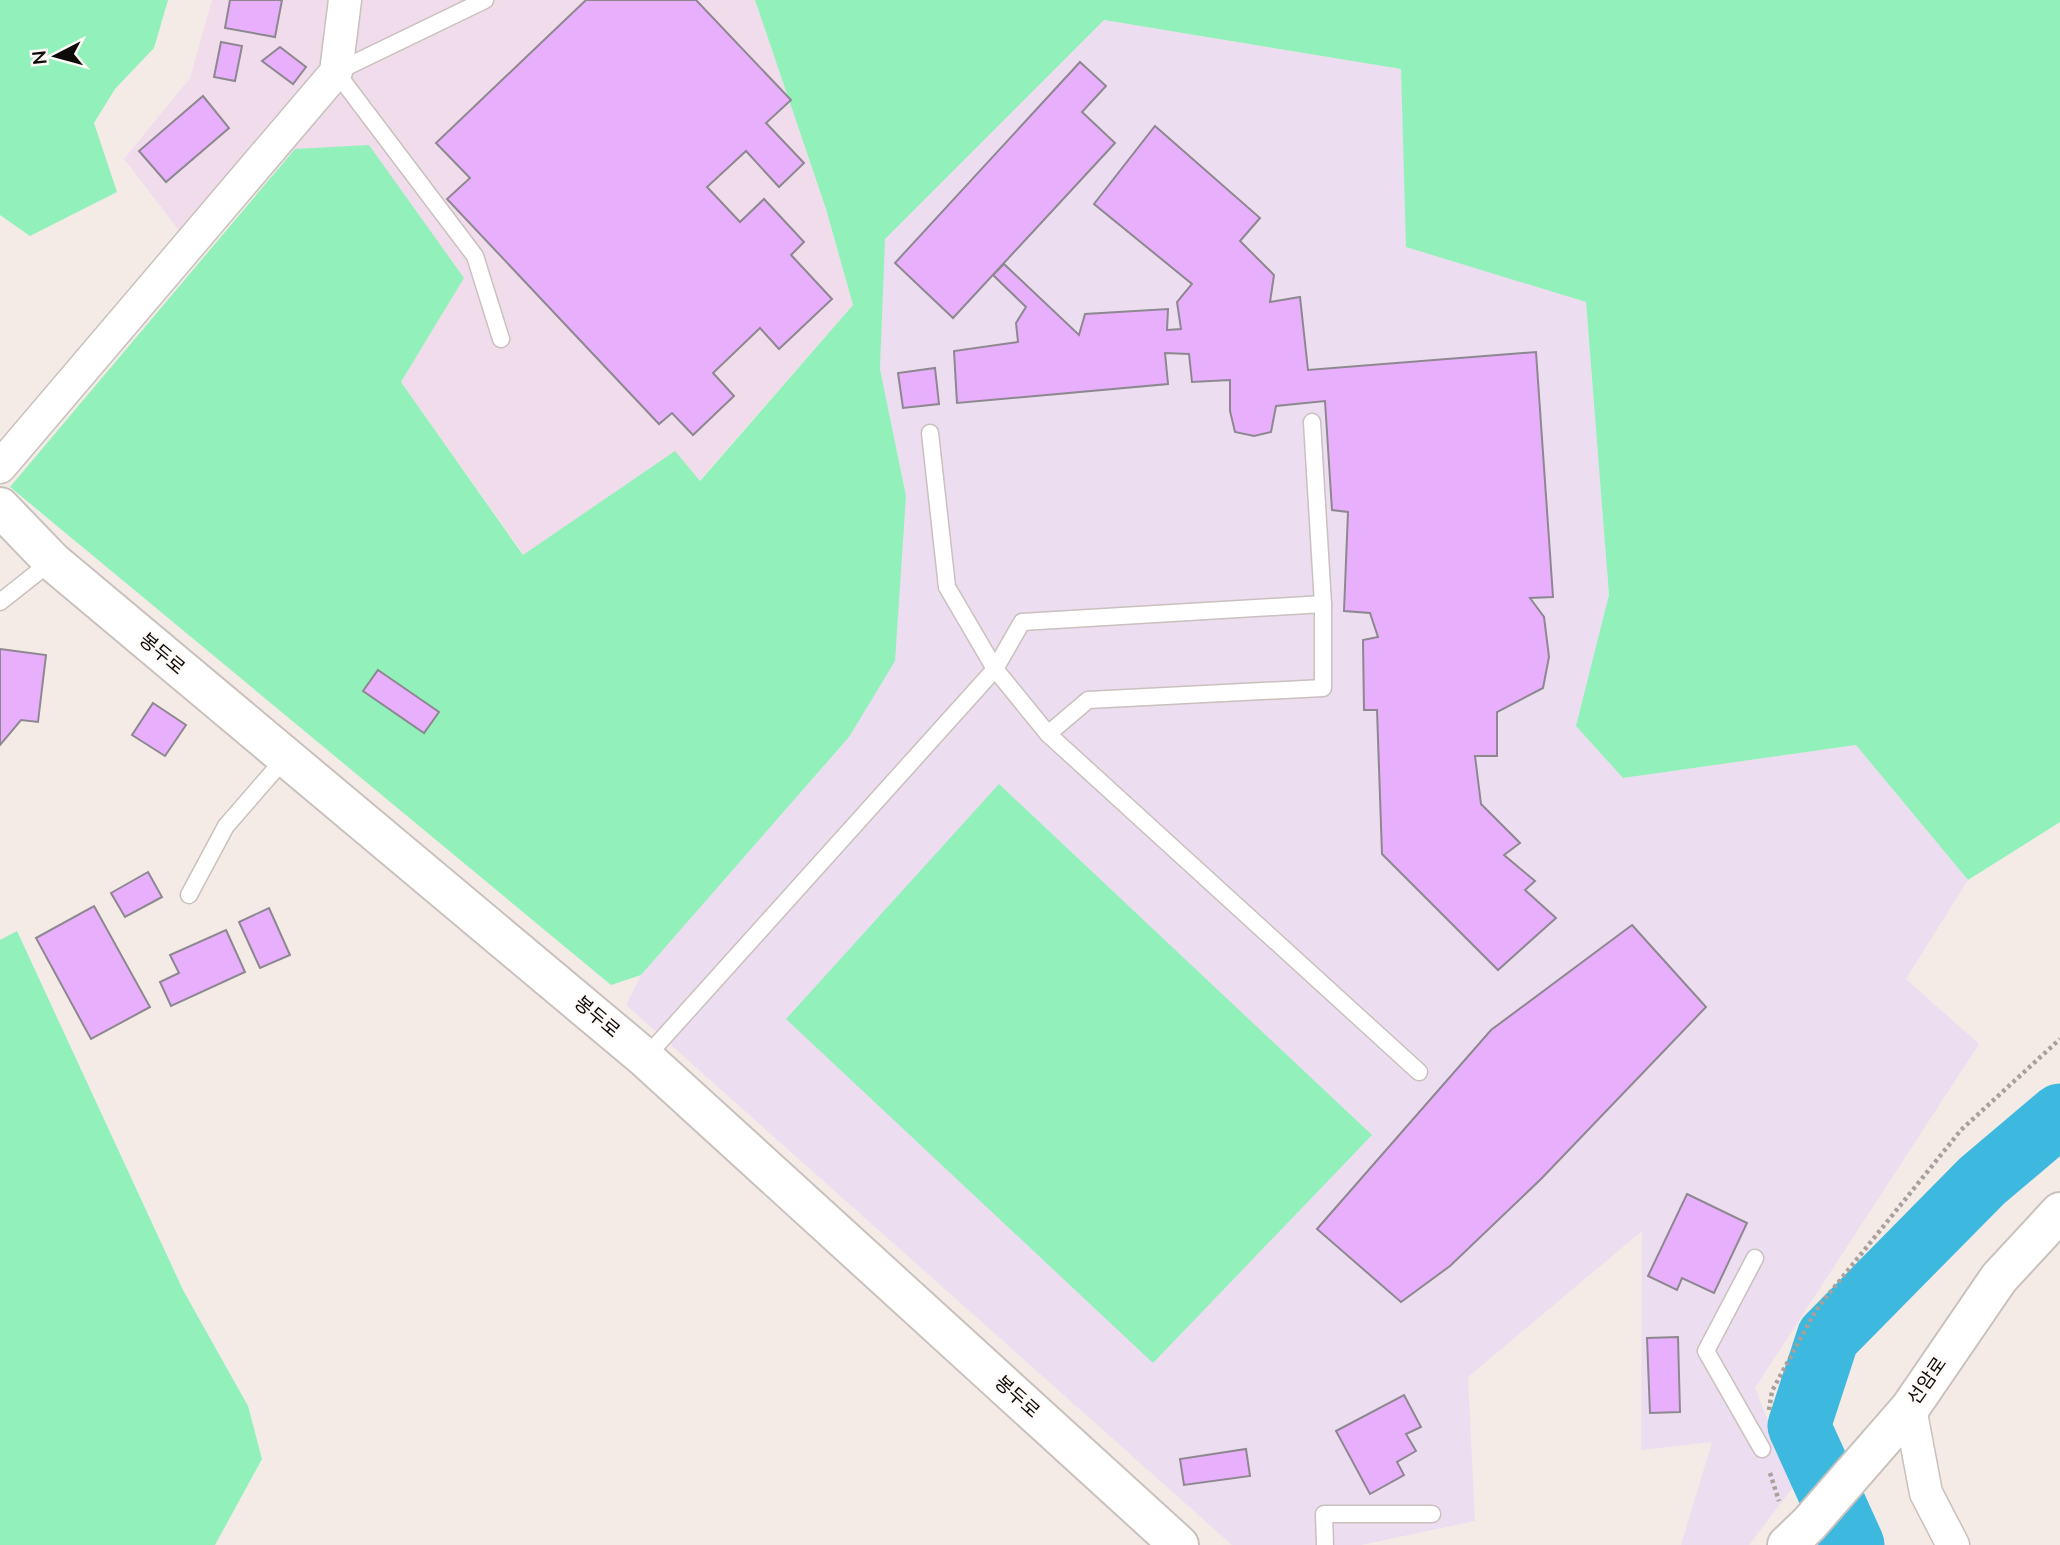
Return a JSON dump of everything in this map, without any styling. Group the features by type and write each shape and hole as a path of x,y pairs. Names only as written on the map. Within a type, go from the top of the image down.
{"main road":[{"name":"봉두로","path":"0,506 52,561 645,1058 1179,1545"},
{"name":"선암로","path":"1796,1536 1897,1421 1999,1278 2060,1212"}],"street":[{"path":"0,467 336,72 345,0"},
{"path":"1897,1421 1926,1493 1953,1545"}],"lane":[{"path":"485,0 336,72 475,256 501,339"},
{"path":"1048,734 1088,700 1323,688 1323,604 1312,422"},
{"path":"930,433 947,587 995,669 1048,734 1419,1072"},
{"path":"0,602 52,561"},
{"path":"645,1058 995,669 1022,622 1323,604"},
{"path":"189,895 226,825 286,757"},
{"path":"1755,1258 1706,1351 1762,1449"},
{"path":"1325,1545 1324,1514 1432,1514"}],"path":[{"path":"1796,1536 1762,1449 1772,1391 1816,1310 1961,1129 2060,1039"}],"shaded area":[{"path":"212,0 755,0 826,209 853,305 699,481 675,452 524,555 401,382 464,278 295,149 198,255 124,159 190,78"},
{"path":"1104,20 1401,69 1407,247 1586,302 1609,595 1577,726 1623,778 1856,745 1968,880 1906,979 1979,1044 1755,1388 1794,1486 1749,1545 1681,1545 1712,1442 1641,1450 1642,1231 1468,1377 1475,1521 1361,1545 1232,1545 626,1005 641,975 849,737 906,496 880,369 884,239"}],"green space":[{"path":"0,0 168,0 154,48 115,89 94,123 117,192 30,236 0,215"},
{"path":"755,0 2060,0 2060,822 1968,880 1856,745 1623,778 1576,726 1609,595 1586,302 1406,247 1401,69 1104,20 885,239 880,369 906,496 895,661 849,737 641,975 611,985 10,487 295,149 369,145 464,278 401,382 523,555 675,451 700,481 853,305 826,209"},
{"path":"999,784 1372,1135 1153,1363 786,1019"},
{"path":"17,931 183,1290 248,1406 262,1459 215,1545 0,1545 0,940"}],"building":[{"path":"230,0 282,0 275,37 225,28"},
{"path":"586,0 696,0 791,100 766,123 804,163 779,187 746,151 707,187 740,222 764,199 804,242 791,255 832,299 779,349 760,328 713,373 734,396 693,435 672,413 659,424 447,199 470,178 436,143"},
{"path":"221,42 242,46 235,81 214,77"},
{"path":"280,47 306,67 293,84 262,61"},
{"path":"1080,62 1106,86 1082,112 1115,143 953,318 895,263"},
{"path":"203,96 229,128 166,182 139,151"},
{"path":"1155,126 1260,218 1240,241 1274,275 1270,302 1300,297 1308,370 1536,352 1553,597 1530,598 1544,617 1549,657 1543,688 1497,712 1497,756 1475,756 1481,804 1520,843 1504,855 1535,881 1525,890 1556,918 1498,970 1382,854 1377,710 1364,710 1363,640 1378,637 1370,613 1344,611 1348,512 1332,510 1325,401 1276,406 1271,432 1254,436 1235,432 1230,411 1230,380 1192,382 1189,354 1165,353 1168,384 957,403 954,351 1018,342 1016,323 1026,307 993,275 1004,264 1079,335 1085,314 1168,309 1167,330 1181,329 1177,302 1192,284 1094,204"},
{"path":"935,368 939,404 903,408 898,373"},
{"path":"0,649 46,655 38,722 21,720 0,745"},
{"path":"378,670 439,712 424,733 363,691"},
{"path":"153,703 186,725 165,756 132,735"},
{"path":"148,872 162,897 125,917 111,893"},
{"path":"94,906 150,1007 91,1039 36,938"},
{"path":"269,908 290,955 260,968 239,922"},
{"path":"1632,925 1706,1007 1541,1179 1450,1266 1401,1302 1317,1229 1491,1030"},
{"path":"226,930 245,972 171,1006 160,982 179,973 170,955"},
{"path":"1687,1194 1747,1223 1714,1293 1682,1278 1677,1290 1648,1276"},
{"path":"1678,1337 1680,1412 1650,1413 1647,1338"},
{"path":"1404,1395 1421,1427 1406,1434 1416,1451 1397,1462 1404,1475 1370,1494 1336,1431"},
{"path":"1246,1449 1250,1476 1184,1485 1180,1459"}],"waterway":[{"path":"1853,1545 1799,1426 1828,1337 1982,1181 2060,1115"}]}
